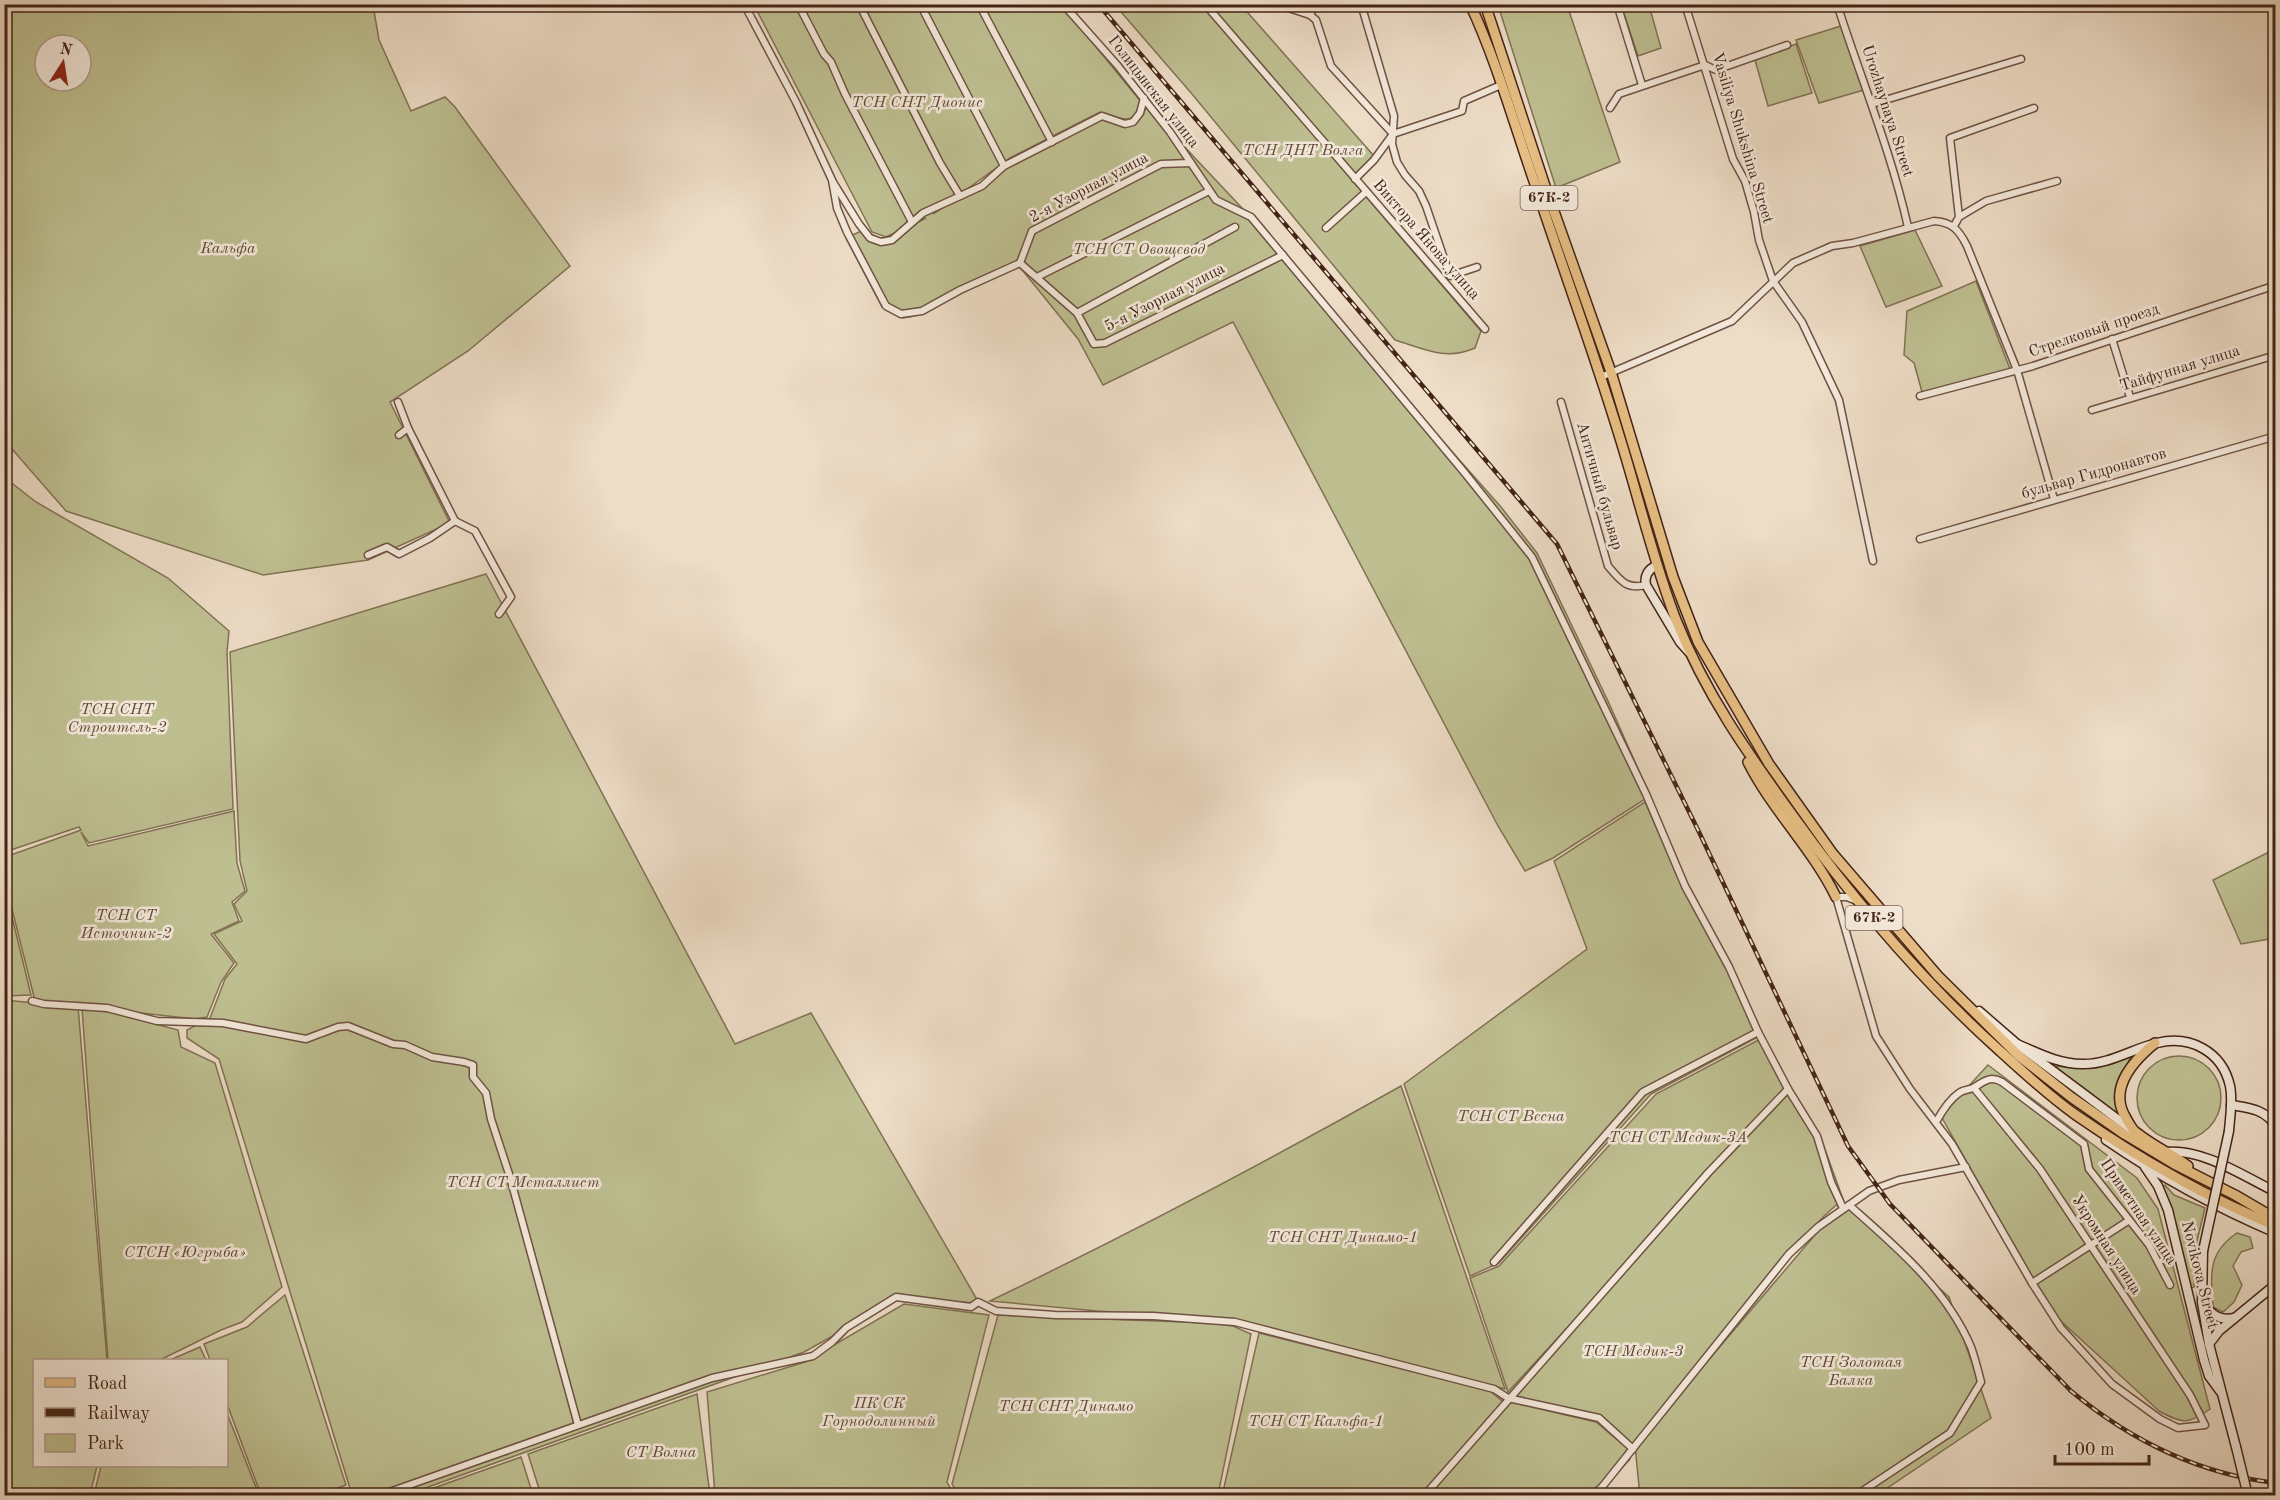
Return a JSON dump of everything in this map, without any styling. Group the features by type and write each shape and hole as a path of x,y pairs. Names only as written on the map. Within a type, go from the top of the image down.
{"main road":[{"name":"67К-2","path":"1470,4 1501,85 1600,377 1621,441 1656,566 1690,654 1716,705 1742,745 1824,858 1930,985 2026,1074 2073,1113 2184,1181 2276,1226"},
{"name":"67К-2","path":"1485,4 1545,186 1611,372 1673,577 1698,642 1769,764 1833,854 1954,992 2019,1056 2071,1097 2134,1140 2276,1219"},
{"path":"1673,577 1663,566 1656,566 1651,568 1646,576 1646,585 1680,642 1690,654"},
{"path":"1742,745 1761,788 1802,842 1836,897"},
{"path":"1954,992 2017,1044 2135,1132 2204,1179"},
{"name":"Novikova Street","path":"2017,1044 2046,1057 2084,1064 2117,1058 2155,1043 2176,1040 2194,1044 2213,1054 2225,1070 2231,1088 2229,1131 2203,1251 2202,1302 2220,1391 2248,1496"},
{"path":"2135,1132 2122,1112 2122,1085 2134,1062 2155,1043"},
{"path":"2231,1105 2257,1110 2267,1116 2276,1127"},
{"path":"2073,1113 2100,1136 2145,1167 2225,1211 2276,1233"},
{"path":"2166,1152 2181,1150 2198,1154 2276,1192"},
{"name":"Novikova Street","path":"2145,1167 2158,1186 2168,1210 2204,1360 2209,1376 2220,1391"},
{"path":"2209,1344 2219,1330 2237,1318 2276,1284"},
{"path":"2202,1302 2219,1318 2237,1318"}],"street":[{"path":"744,4 796,102 832,180 870,238 881,242 892,240 923,213 982,186 1004,166 1102,116 1125,124 1133,122 1140,113 1144,98"},
{"path":"798,4 824,54 831,62 845,94 912,222"},
{"path":"859,4 940,163 960,196"},
{"path":"920,4 1004,166"},
{"path":"979,4 1052,142"},
{"name":"Голицынская улица","path":"1063,4 1144,98 1215,200 1251,217 1283,255"},
{"name":"Виктора Янова улица","path":"1205,4 1485,329"},
{"path":"1276,4 1310,15 1316,20 1331,66 1393,134"},
{"path":"1310,15 1315,4"},
{"path":"1361,4 1394,116 1392,144 1397,162 1404,175 1419,191 1426,206 1450,276 1477,267"},
{"path":"1617,4 1642,85"},
{"name":"Vasiliya Shukshina Street","path":"1685,4 1733,159 1745,181 1759,240 1773,280 1802,322 1839,400 1873,561"},
{"path":"1838,6 1847,4"},
{"name":"Urozhaynaya Street","path":"1838,6 1872,104 1908,227"},
{"path":"1610,108 1619,94 1642,85 1705,65 1716,70 1787,45"},
{"path":"1872,104 2021,59"},
{"path":"1355,179 1374,160 1393,134 1462,111 1464,101 1501,85"},
{"path":"1959,217 1950,138 2034,108"},
{"name":"2-я Узорная улица","path":"1020,263 1032,231 1161,164 1191,163"},
{"path":"832,180 837,208 847,232 885,306 901,314 922,311 1020,263"},
{"path":"1954,226 1959,217 1986,201 2057,181"},
{"path":"1037,278 1209,191"},
{"path":"1326,228 1366,192"},
{"path":"1600,377 1732,321 1793,263 1832,246 1853,243 1934,221 1947,222 1960,233 1967,246 2017,370 2055,499"},
{"path":"1077,313 1235,227"},
{"path":"1283,255 1532,557 1646,794 1685,886 1730,968 1758,1032 1816,1136 1831,1182 1846,1206 1906,1254 1952,1311 1971,1347 1981,1382 1950,1434 1855,1496"},
{"name":"5-я Узорная улица","path":"1020,263 1077,313 1094,344 1105,343 1283,255"},
{"name":"Стрелковый проезд","path":"1920,396 2033,366 2276,285"},
{"path":"2112,339 2130,397"},
{"name":"Тайфунная улица","path":"2092,410 2276,355"},
{"path":"398,402 408,428 455,521 476,531 511,597 499,614"},
{"name":"Античный бульвар","path":"1561,402 1608,566 1621,582 1635,588 1646,585"},
{"path":"399,435 408,428"},
{"name":"бульвар Гидронавтов","path":"1920,538 2276,436"},
{"path":"368,555 387,547 399,554 430,538 455,521"},
{"path":"1860,902 1847,897 1836,897 1876,1036 1910,1089 1936,1122 1966,1167 2032,1283 2128,1221"},
{"path":"32,1001 44,1004 107,1008 157,1020 224,1023 306,1039 338,1027 348,1026 393,1044 405,1045 432,1058 473,1065 473,1077 486,1093 491,1119 510,1176 578,1425"},
{"path":"1494,1262 1643,1092 1758,1032"},
{"name":"Приметная улица","path":"1974,1088 1984,1080 1994,1078 2084,1144 2089,1169 2149,1245 2170,1285"},
{"path":"1936,1122 1952,1099 1960,1092 1974,1088"},
{"name":"Укромная улица","path":"1974,1088 2040,1169 2190,1395 2205,1425 2178,1428 2160,1419 2112,1384 2061,1328 2032,1283"},
{"path":"1424,1496 1708,1173 1788,1089"},
{"path":"1592,1496 1633,1449 1789,1254 1818,1227 1869,1191 1888,1184 1966,1167"},
{"path":"378,1496 712,1378 813,1356 846,1328 896,1297 971,1307 978,1302 996,1311 1234,1322 1494,1389 1508,1398 1599,1418 1633,1449"}],"green space":[{"name":"Кальфа","path":"4,5 373,5 379,40 411,111 445,97 455,107 570,266 468,351 390,402 450,523 368,560 263,575 66,511 5,441"},
{"name":"ТСН СТ Овощевод","path":"754,5 1062,5 1146,108 1129,119 1100,112 1010,158 933,214 983,182 998,169 1100,114 1136,123 1147,107 1242,208 1324,307 1501,507 1537,553 1608,701 1650,796 1553,858 1525,871 1498,826 1233,322 1103,385 1078,339 1019,266 914,316 903,318 882,307 846,238 859,232 868,232 878,238 888,238 926,218 886,237 872,232"},
{"name":"ТСН ДНТ Волга","path":"1115,5 1241,5 1374,156 1351,179 1481,331 1475,348 1445,354 1395,340 1192,94"},
{"path":"1498,5 1567,5 1620,162 1556,188"},
{"path":"1621,5 1649,5 1661,48 1638,56"},
{"path":"1841,26 1864,90 1819,103 1796,40"},
{"path":"1796,44 1812,93 1768,106 1755,60"},
{"path":"1915,230 1942,286 1886,307 1860,246"},
{"path":"1976,281 2010,369 1922,392 1914,363 1904,355 1907,311"},
{"path":"4,477 36,502 168,578 229,631 227,652 233,809 89,843 81,832 88,846 234,811 237,863 245,891 232,902 239,921 211,934 234,963 221,982 207,1017 195,1019 78,1006 107,1359 33,1359 33,1467 97,1467 90,1495 5,1495 4,1254 10,1245 4,1198 5,1000 55,1005 35,1001 5,881 5,857 81,830 79,827 5,852"},
{"name":"ТСН СТ Металлист","path":"486,574 735,1044 811,1013 979,1303 899,1299 804,1352 406,1495 352,1495 219,1059 187,1038 187,1030 210,1018 225,979 237,964 214,934 242,921 234,904 247,891 240,861 230,652"},
{"name":"ТСН СТ Весна","path":"1645,802 1685,892 1731,976 1758,1037 1651,1094 1499,1263 1470,1276 1404,1084 1587,949 1554,861"},
{"path":"2275,849 2275,938 2241,944 2213,880"},
{"path":"5,888 31,995 5,996"},
{"name":"СТСН «Югрыба»","path":"82,1009 110,1012 178,1030 181,1047 215,1063 282,1287 242,1322 162,1359 108,1359"},
{"name":"ТСН СТ Медик-3А","path":"1764,1037 1789,1087 1508,1392 1470,1278 1499,1266 1656,1094"},
{"path":"2131,1056 2119,1086 2118,1100 2122,1117 2050,1066 2093,1068"},
{"path":"2179,1056 2195,1059 2209,1068 2218,1082 2221,1098 2218,1114 2209,1128 2195,1137 2179,1140 2163,1137 2149,1128 2140,1114 2137,1098 2140,1082 2149,1068 2163,1059"},
{"path":"1988,1065 2137,1178 2158,1209 2210,1409 2196,1418 2185,1421 2159,1411 2051,1312 1941,1116"},
{"name":"ТСН СНТ Динамо-1","path":"1401,1086 1505,1389 1239,1320 1097,1311 990,1301 1197,1197"},
{"path":"1792,1090 1819,1133 1843,1199 1789,1254 1654,1424 1843,1202 1949,1297 1991,1418 1877,1495 1640,1496 1635,1446 1601,1415 1514,1396 1712,1174"},
{"path":"2165,1185 2174,1195 2205,1208 2196,1245 2194,1287 2191,1288 2172,1211 2162,1188"},
{"path":"2237,1233 2250,1237 2253,1248 2241,1252 2233,1266 2242,1285 2234,1302 2223,1312 2213,1307 2213,1266 2220,1248"},
{"path":"285,1295 346,1485 319,1495 261,1495 228,1407 228,1359 210,1359 204,1344 247,1327"},
{"name":"ПК СК Горнодолинный","path":"904,1304 989,1315 947,1482 954,1495 715,1495 707,1392 805,1362"},
{"name":"ТСН СНТ Динамо","path":"998,1315 1211,1323 1233,1326 1251,1334 1218,1495 959,1496 952,1484"},
{"name":"ТСН СТ Кальфа-1","path":"1259,1333 1490,1391 1501,1400 1596,1422 1627,1448 1630,1459 1597,1495 1222,1496"},
{"path":"200,1347 206,1359 172,1359"},
{"name":"СТ Волна","path":"697,1394 710,1495 541,1495 528,1454"},
{"path":"228,1416 259,1495 94,1495 101,1467 228,1467"},
{"path":"521,1457 533,1495 414,1495"}],"railway":[{"path":"1098,4 1557,544 1699,832 1848,1146 1890,1204 2071,1391 2094,1409 2141,1439 2193,1463 2220,1472 2276,1483"}],"park label":[{"name":"ТСН СНТ Дионис","path":"917,103"},
{"name":"ТСН СНТ Строитель-2","path":"117,719"},
{"name":"ТСН СТ Источник-2","path":"126,925"},
{"name":"ТСН Медик-3","path":"1633,1352"},
{"name":"ТСН Золотая Балка","path":"1851,1372"}]}
